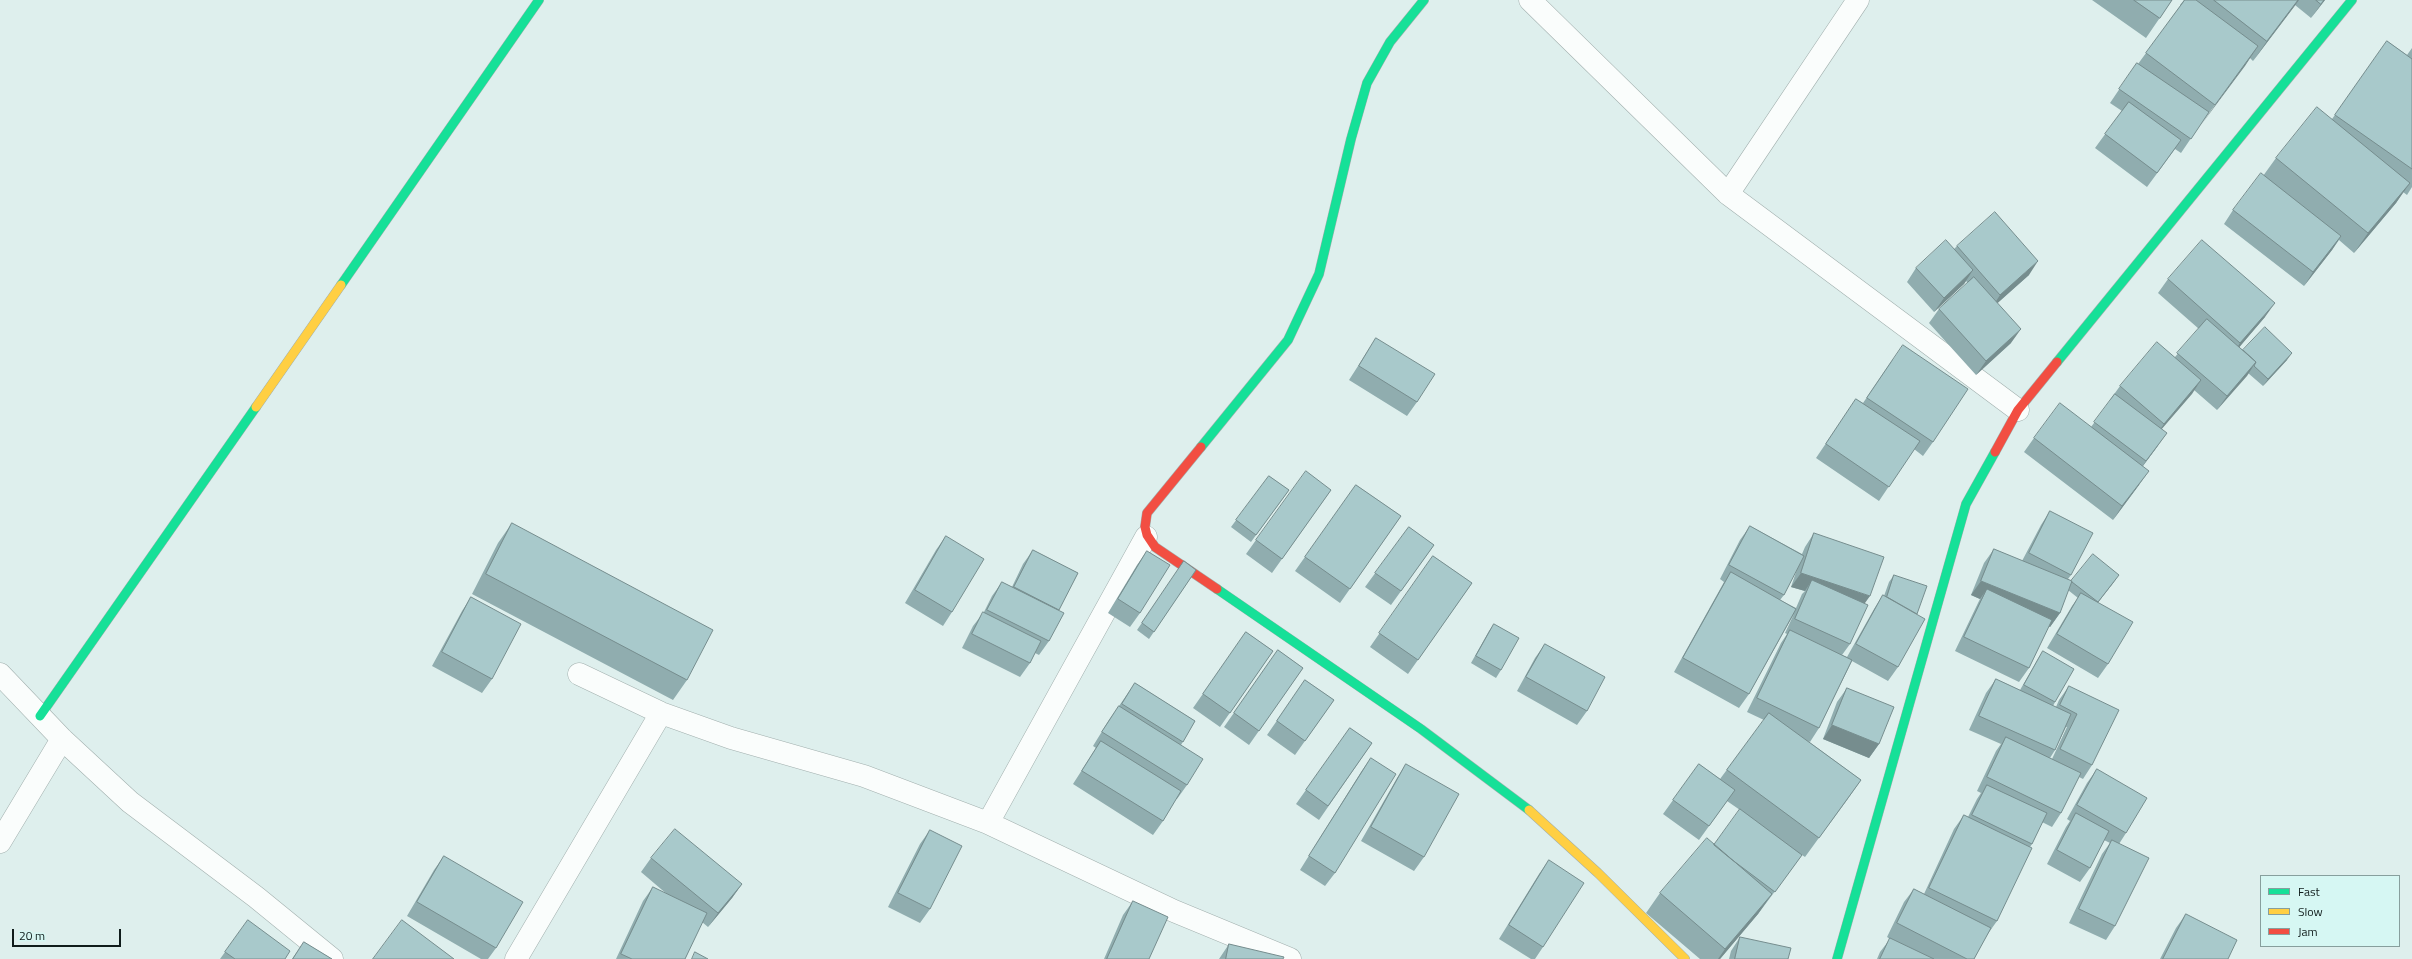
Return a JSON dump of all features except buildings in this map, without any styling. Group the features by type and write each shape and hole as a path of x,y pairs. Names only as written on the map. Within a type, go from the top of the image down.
{"street":[{"path":"40,716 539,0"},
{"path":"1424,0 1390,42 1367,83 1351,139 1319,274 1288,340 1147,513 1144,524 1146,537 1155,547 1435,739 1508,794 1590,866 1685,959"},
{"path":"1530,0 1728,194 2018,410"},
{"path":"1728,194 1858,0"},
{"path":"1837,959 1966,504 2018,410 2352,0"},
{"path":"988,823 1146,537"},
{"path":"0,674 62,739 130,802 256,897 332,959"},
{"path":"579,674 662,713 731,738 864,776 988,823 1174,912 1290,959"},
{"path":"516,959 662,713"},
{"path":"0,842 62,739"}],"traffic: fast":[{"path":"341,285 539,0"},
{"path":"1201,447 1288,340 1319,274 1351,139 1367,83 1390,42 1424,0"},
{"path":"2057,362 2352,0"},
{"path":"40,716 256,407"},
{"path":"1837,959 1966,504 1995,452"},
{"path":"1217,589 1421,729 1529,810"}],"traffic: slow":[{"path":"256,407 341,285"},
{"path":"1529,810 1598,873 1685,959"}],"traffic: jam":[{"path":"1995,452 2018,410 2057,362"},
{"path":"1201,447 1147,513 1145,527 1147,535 1155,547 1217,589"}]}
